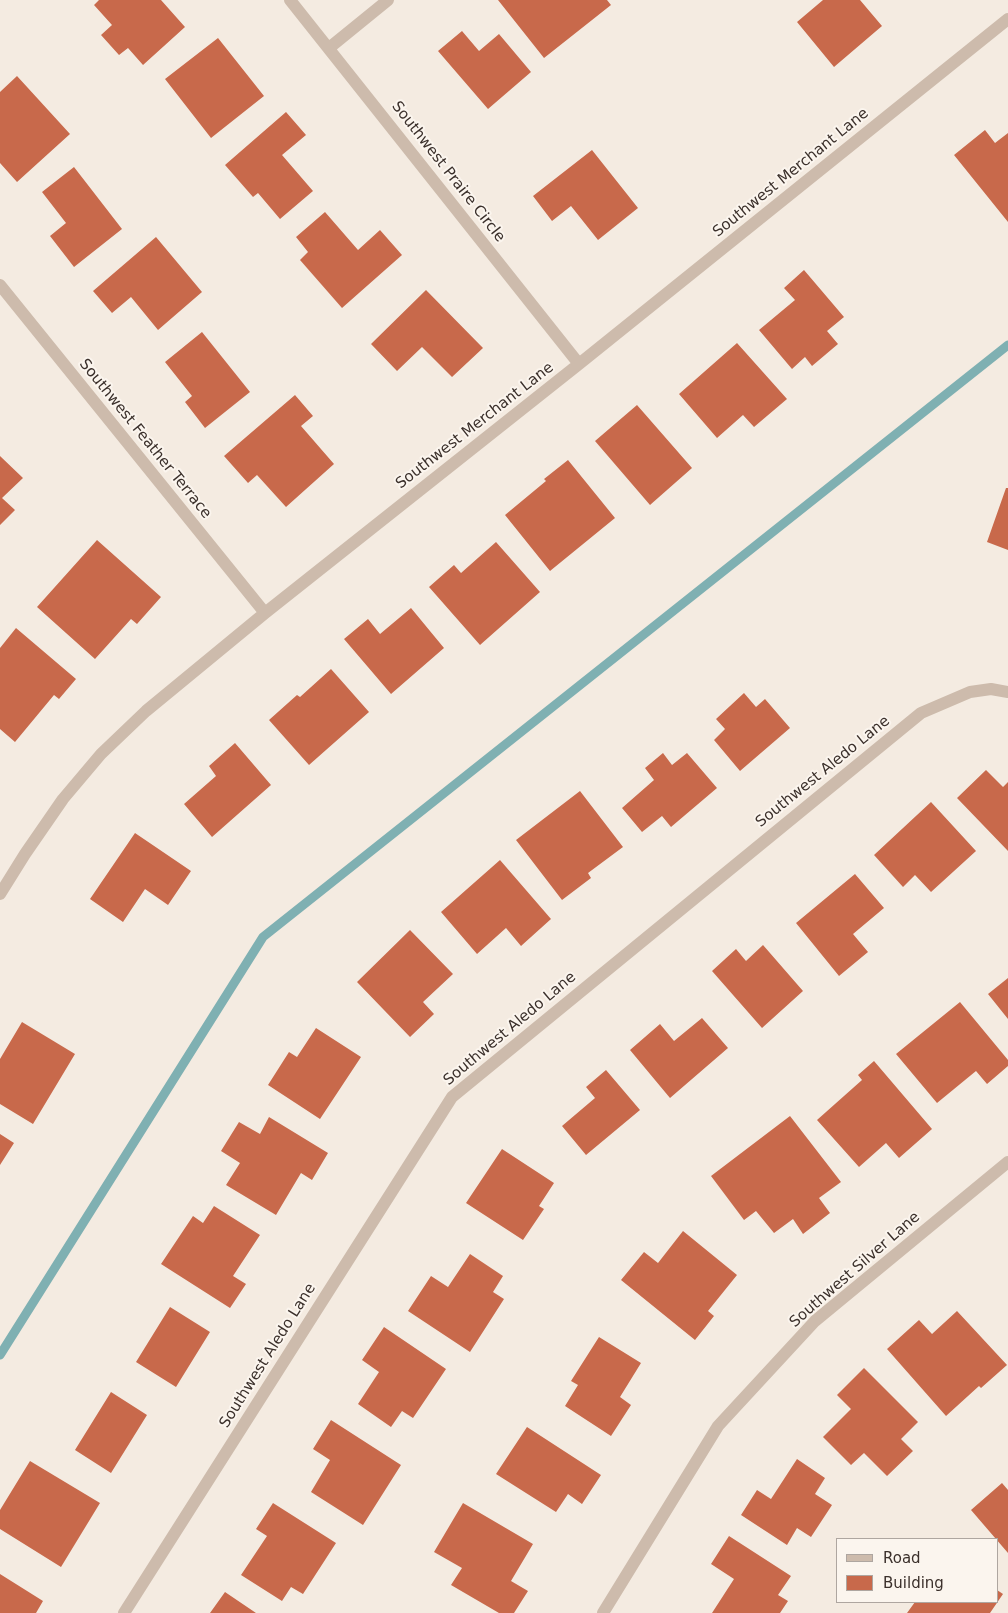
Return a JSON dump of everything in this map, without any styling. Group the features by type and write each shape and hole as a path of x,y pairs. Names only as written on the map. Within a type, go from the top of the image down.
{"street":[{"name":"Southwest Praire Circle","path":"290,0 579,364"},
{"path":"329,48 388,0"},
{"name":"Southwest Merchant Lane","path":"0,894 25,854 64,799 100,754 146,711 1008,19"},
{"name":"Southwest Feather Terrace","path":"0,285 5,301 265,614"},
{"name":"Southwest Aledo Lane","path":"124,1613 452,1097 921,713 970,692 991,689 1008,692"},
{"name":"Southwest Silver Lane","path":"603,1613 718,1426 815,1321 1008,1162"}],"building":[{"path":"99,0 161,0 185,27 143,65 128,48 119,55 101,35 112,25 94,5"},
{"path":"498,0 607,0 611,5 544,58"},
{"path":"823,0 860,0 882,26 834,67 797,22"},
{"path":"462,31 479,51 499,34 531,72 488,109 438,51"},
{"path":"218,38 264,96 211,138 165,79"},
{"path":"17,76 70,134 17,182 0,163 0,92"},
{"path":"286,112 306,135 282,155 313,191 280,219 258,193 253,197 225,165"},
{"path":"985,130 995,143 1008,133 1008,222 954,155"},
{"path":"592,150 638,208 598,240 571,206 552,221 533,196"},
{"path":"74,167 122,229 74,267 50,236 66,223 42,192"},
{"path":"325,212 358,250 380,230 402,255 342,308 300,260 308,252 296,237"},
{"path":"156,237 202,292 158,330 131,297 112,313 93,291"},
{"path":"804,270 844,317 827,331 838,344 812,366 805,357 792,369 759,330 795,300 784,288"},
{"path":"426,290 483,348 452,377 422,347 397,371 371,344"},
{"path":"202,332 250,392 205,428 185,402 192,396 165,362"},
{"path":"737,343 787,399 754,427 743,415 717,438 679,394"},
{"path":"295,395 313,416 301,426 334,464 286,507 257,475 248,483 224,456"},
{"path":"637,405 692,468 650,505 595,441"},
{"path":"0,456 23,478 2,498 15,510 0,525"},
{"path":"568,460 615,518 550,571 505,515"},
{"path":"1006,488 1008,488 1008,550 987,542"},
{"path":"97,540 161,597 137,624 131,619 95,659 37,607"},
{"path":"496,542 540,592 480,645 429,587 454,565 461,573"},
{"path":"411,608 444,648 391,694 344,639 368,619 380,634"},
{"path":"16,628 76,679 59,699 54,695 15,742 0,729 0,648"},
{"path":"331,669 369,712 309,765 269,720 297,695 300,697"},
{"path":"744,693 756,707 765,699 790,728 740,771 714,740 725,729 716,719"},
{"path":"235,743 271,785 212,837 184,804 216,776 209,766"},
{"path":"663,753 672,765 687,753 717,788 671,827 662,816 642,832 622,808 654,780 645,768"},
{"path":"986,770 1003,787 1008,782 1008,851 957,798"},
{"path":"580,791 623,847 588,873 591,878 562,900 516,840"},
{"path":"931,802 976,851 931,892 915,875 903,887 874,855"},
{"path":"135,833 191,871 168,905 145,889 123,922 90,899"},
{"path":"500,860 551,919 521,946 506,928 477,954 441,912"},
{"path":"855,874 884,908 853,934 868,952 839,976 796,923"},
{"path":"410,930 453,974 423,1002 434,1014 410,1037 357,982"},
{"path":"763,945 803,991 762,1028 712,971 736,949 746,961"},
{"path":"1008,978 1008,1019 988,994"},
{"path":"960,1002 1008,1060 1008,1066 987,1084 976,1071 937,1103 896,1054"},
{"path":"702,1018 728,1048 670,1098 630,1050 660,1024 674,1041"},
{"path":"22,1022 75,1054 33,1124 0,1104 0,1059"},
{"path":"316,1028 361,1057 320,1119 268,1085 289,1052 297,1057"},
{"path":"874,1061 932,1129 899,1158 886,1143 859,1167 817,1120 862,1080 858,1075"},
{"path":"606,1070 640,1110 586,1155 562,1126 595,1098 586,1087"},
{"path":"790,1116 841,1182 819,1198 830,1213 803,1234 793,1219 774,1233 756,1211 744,1220 711,1176"},
{"path":"269,1117 328,1153 312,1180 301,1173 276,1215 226,1185 240,1163 221,1151 239,1122 260,1134"},
{"path":"0,1134 14,1143 0,1165"},
{"path":"502,1149 554,1183 539,1206 544,1209 523,1240 466,1203"},
{"path":"214,1206 260,1235 233,1276 246,1284 230,1308 161,1264 193,1216 203,1223"},
{"path":"683,1231 737,1275 708,1311 714,1316 695,1340 621,1280 644,1252 658,1263"},
{"path":"470,1254 503,1276 493,1292 504,1299 470,1352 408,1311 431,1276 448,1287"},
{"path":"170,1307 210,1332 176,1387 136,1362"},
{"path":"957,1311 1007,1365 981,1388 979,1386 946,1416 887,1349 919,1320 932,1334"},
{"path":"384,1327 446,1369 413,1418 402,1411 391,1427 358,1404 379,1372 362,1360"},
{"path":"599,1337 641,1363 620,1397 631,1405 611,1436 565,1406 578,1385 571,1381"},
{"path":"864,1368 918,1422 901,1439 913,1451 887,1476 864,1453 851,1465 823,1437 851,1409 837,1395"},
{"path":"111,1392 147,1415 111,1473 75,1450"},
{"path":"331,1420 401,1465 363,1525 311,1492 330,1460 313,1449"},
{"path":"527,1427 601,1475 582,1504 568,1494 556,1512 496,1474"},
{"path":"797,1459 825,1478 815,1494 832,1505 811,1537 797,1528 787,1545 741,1515 757,1490 771,1499"},
{"path":"30,1461 100,1503 61,1567 0,1529 0,1510"},
{"path":"1002,1483 1008,1490 1008,1553 998,1541 998,1538 995,1538 971,1510"},
{"path":"273,1503 336,1543 303,1594 291,1587 282,1601 241,1575 267,1536 256,1529"},
{"path":"463,1503 533,1544 511,1581 528,1591 514,1613 499,1613 451,1585 462,1568 434,1552"},
{"path":"729,1536 791,1576 778,1595 788,1601 780,1613 712,1613 734,1579 711,1564"},
{"path":"0,1574 43,1601 36,1613 0,1613"},
{"path":"998,1591 1003,1594 998,1601"},
{"path":"225,1592 256,1613 210,1613"},
{"path":"914,1603 997,1603 990,1613 907,1613"}],"waterway":[{"path":"0,1355 263,937 1008,345"}]}
